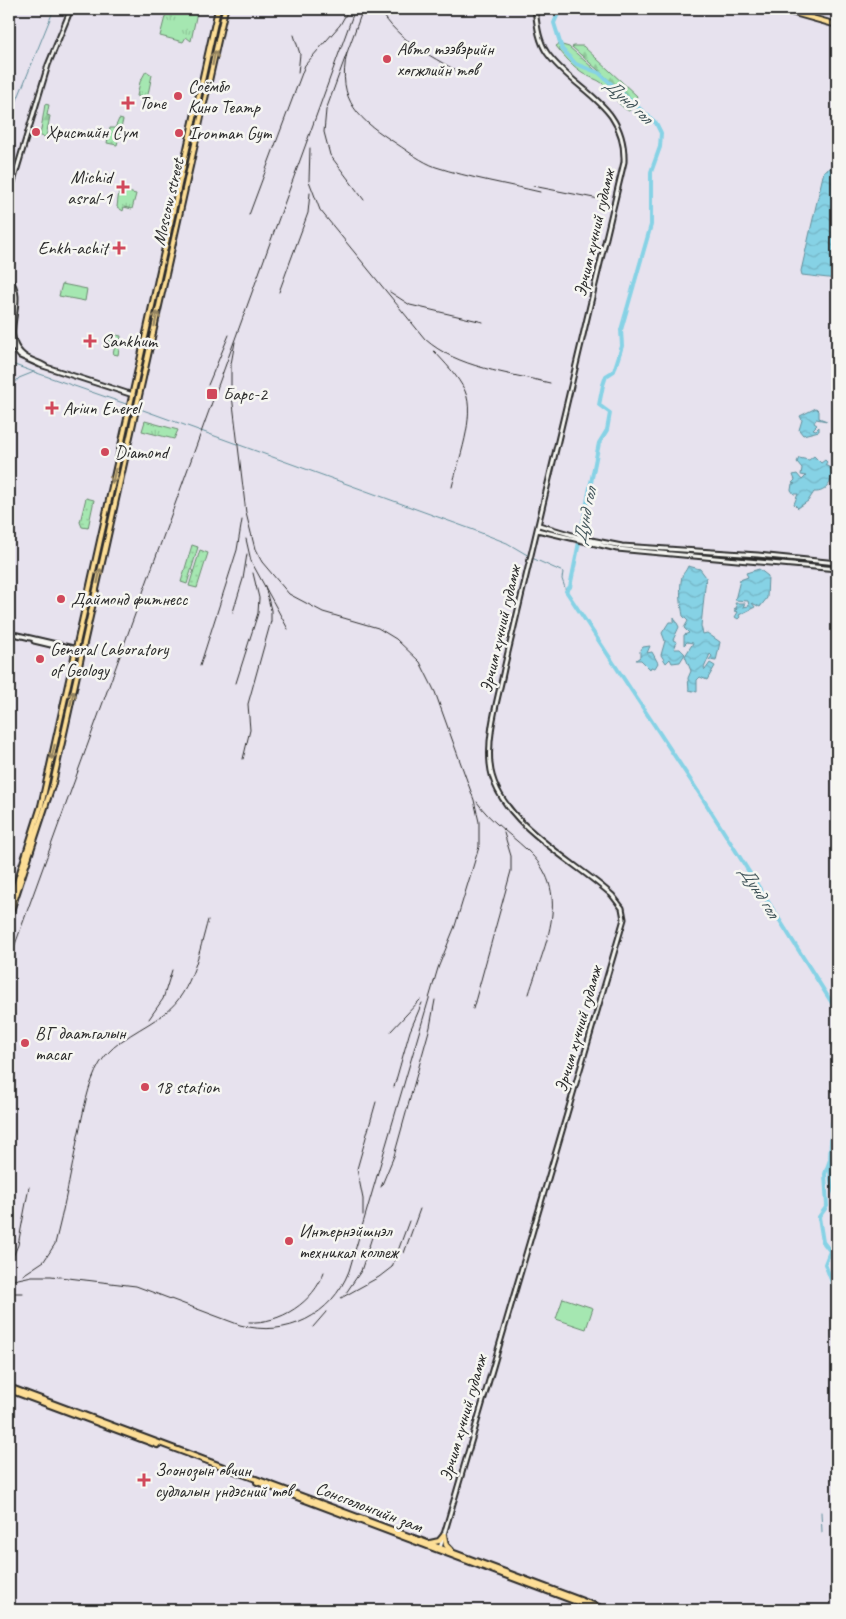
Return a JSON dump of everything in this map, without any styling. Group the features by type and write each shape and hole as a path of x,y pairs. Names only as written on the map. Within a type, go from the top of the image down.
{"main road":[{"path":"9,195 45,73 71,9"},
{"path":"9,917 41,814 46,781 218,9"},
{"name":"Moscow street","path":"41,814 53,783 67,722 225,9"},
{"name":"Эрчим хүчний гудамж","path":"440,1549 624,919 622,908 612,895 512,813 498,794 491,773 490,754 496,709 614,210 624,153 620,132 610,113 547,53 538,34 535,9"},
{"path":"780,9 837,25"},
{"path":"215,21 222,22"},
{"path":"186,154 192,156"},
{"path":"159,276 165,276"},
{"path":"9,281 16,293 12,330 16,347 24,356 46,366 132,396"},
{"path":"104,522 111,524"},
{"path":"539,525 571,537"},
{"path":"537,530 645,552 736,558 837,569"},
{"path":"586,541 645,549 837,563"},
{"path":"802,559 805,562 802,566"},
{"path":"816,560 815,565 817,567"},
{"path":"82,622 85,626 89,623"},
{"path":"9,634 82,651"},
{"path":"62,713 65,716 68,715"},
{"path":"60,720 67,722"},
{"path":"46,781 53,783"},
{"path":"9,907 41,814"},
{"name":"Сонсголонгийн зам","path":"9,1388 607,1610"},
{"name":"Сонсголонгийн зам","path":"9,1388 598,1610"},
{"path":"428,1544 439,1541 444,1535"},
{"path":"444,1535 446,1545 454,1553"}],"green space":[{"path":"167,9 194,9 197,12 191,41 186,37 183,42 160,36"},
{"path":"218,23 196,131 189,152"},
{"path":"559,44 569,47 635,105 629,111 625,109 602,83 581,71 569,61 556,46"},
{"path":"583,46 637,96 634,102 572,47"},
{"path":"146,71 152,75 147,99 137,96 140,82"},
{"path":"45,104 49,105 47,115 50,116 46,137 40,136"},
{"path":"119,119 123,120 117,145 107,143 110,128 115,128"},
{"path":"188,157 169,252 162,274 165,251"},
{"path":"119,190 136,194 132,209 124,207 123,211 117,207"},
{"path":"160,279 158,300 137,391 138,375"},
{"path":"62,284 87,289 85,301 59,296"},
{"path":"111,334 121,336 118,355 113,354 115,346 109,345"},
{"path":"131,412 133,413 108,521"},
{"path":"145,421 178,430 174,439 142,431"},
{"path":"86,498 94,500 88,528 82,527 80,522"},
{"path":"107,525 85,625 88,604"},
{"path":"192,545 198,547 187,584 181,582"},
{"path":"200,550 208,553 197,588 189,586"},
{"path":"563,1298 593,1308 586,1329 556,1319"}],"water":[{"path":"830,168 837,170 837,279 802,275 801,271 824,171"},
{"path":"816,408 819,411 819,418 827,421 816,419 814,423 817,425 813,429 816,430 819,427 819,431 803,435 799,430 802,420 800,416"},
{"path":"814,456 821,463 825,460 827,462 825,465 834,470 832,478 826,488 819,492 814,492 808,501 798,508 794,504 798,494 794,494 791,490 792,484 795,484 792,483 795,480 793,475 797,474 802,480 806,476 801,475 802,468 797,462 799,458 809,460"},
{"path":"688,566 700,569 706,577 701,626 703,634 707,633 720,642 716,661 709,660 712,656 710,654 704,668 705,670 710,663 715,666 707,680 700,677 697,680 697,692 689,690 688,678 691,671 685,656 693,643 687,642 684,645 684,635 689,633 684,628 688,621 683,616 681,586 682,576"},
{"path":"759,569 768,576 767,598 760,607 752,603 755,607 739,615 738,619 735,617 738,612 734,611 737,609 734,609 737,607 735,603 745,603 743,607 749,606 748,601 735,600 740,580 748,577 746,573"},
{"path":"674,617 679,627 673,640 677,642 674,649 680,649 685,654 680,662 672,663 670,659 666,663 661,655 665,641 662,633 669,622 674,622"},
{"path":"650,646 647,653 652,652 658,663 655,668 651,667 650,669 641,660 636,660 640,657 640,651 643,647"}],"waterway":[{"path":"9,120 54,9"},
{"name":"Дунд гол","path":"560,9 554,23 562,49 576,64 599,73 656,123 661,133 660,147 651,172 651,225 621,330 622,346 614,371 606,376 603,385 599,405 610,413 607,430 599,443 570,587 566,591 703,799 837,1011"},
{"path":"9,363 34,372"},
{"path":"9,389 19,378 34,372 129,405"},
{"path":"132,406 471,529 507,543 529,556"},
{"path":"532,558 563,572 562,579 566,591"},
{"path":"837,1117 832,1123 830,1162 831,1182 837,1197"},
{"path":"831,1157 825,1174 827,1206 819,1217 823,1242 830,1251 825,1264 837,1295"},
{"path":"837,1305 834,1310 837,1334"},
{"path":"821,1512 822,1532"}],"railway":[{"path":"249,215 305,65 340,25 349,9"},
{"path":"9,961 355,9"},
{"path":"363,9 326,110 324,132 330,155 364,200"},
{"path":"380,9 387,21 407,40 430,56 467,77"},
{"path":"294,35 300,54 298,73"},
{"path":"347,53 344,70 348,97 354,108 372,127 421,160 436,167 475,178 540,192"},
{"path":"310,148 309,181 320,210 425,339 452,357 468,363 550,383"},
{"path":"533,186 599,199"},
{"path":"279,292 308,213 310,193"},
{"path":"390,292 410,305 483,322"},
{"path":"208,385 229,335"},
{"path":"9,1281 32,1276 51,1276 136,1286 240,1325 257,1328 291,1325 319,1311 331,1300 349,1271 438,968 455,926 479,847 479,822 474,800 435,692 420,662 396,639 378,628 323,612 289,594 262,562 255,549 246,513 231,387 231,364 235,342"},
{"path":"434,351 459,380 468,401 465,439 452,487"},
{"path":"200,666 237,550 242,520"},
{"path":"246,539 251,561 288,629"},
{"path":"233,612 243,579 247,554"},
{"path":"236,683 258,613 259,598 253,573"},
{"path":"243,759 250,730 248,704 271,621 271,610 265,586"},
{"path":"477,802 494,821 526,849 541,866 549,883 552,901 548,937 529,994"},
{"path":"473,1009 511,871 511,856 504,833"},
{"path":"23,1275 44,1261 55,1244 84,1108 89,1089 100,1063 114,1047 166,1012 183,993 194,970 208,920"},
{"path":"149,1019 163,999 172,970"},
{"path":"391,1031 420,1000"},
{"path":"381,1187 394,1156 430,1027 435,1000"},
{"path":"394,1087 410,1031 422,1003"},
{"path":"363,1215 363,1199 357,1169 376,1102"},
{"path":"9,1266 18,1245 29,1187"},
{"path":"404,1253 420,1209"},
{"path":"341,1298 379,1277 392,1267 409,1221"},
{"path":"346,1293 361,1271 373,1234"},
{"path":"249,1322 261,1322 272,1319 294,1309 312,1293 324,1272"},
{"path":"9,1293 23,1293"},
{"path":"313,1327 326,1312"}],"place":[{"name":"Авто тээвэрийн хөгжлийн төв","path":"387,59"},
{"name":"Соёмбо Кино Театр","path":"178,96"},
{"name":"Tone","path":"128,103"},
{"name":"Христийн Сүм","path":"36,132"},
{"name":"Ironman Gym","path":"179,133"},
{"name":"Michid asral-1","path":"123,187"},
{"name":"Enkh-achit","path":"119,248"},
{"name":"Sankhum","path":"90,341"},
{"name":"Барс-2","path":"212,394"},
{"name":"Ariun Enerel","path":"52,408"},
{"name":"Diamond","path":"105,452"},
{"name":"Даймонд фитнесс","path":"61,599"},
{"name":"General Laboratory of Geology","path":"40,659"},
{"name":"ВГ даатгалын тасаг","path":"25,1043"},
{"name":"18 station","path":"145,1087"},
{"name":"Интернэйшнэл техникал коллеж","path":"289,1241"},
{"name":"Зоонозын өвчин судлалын үндэсний төв","path":"144,1480"}]}
